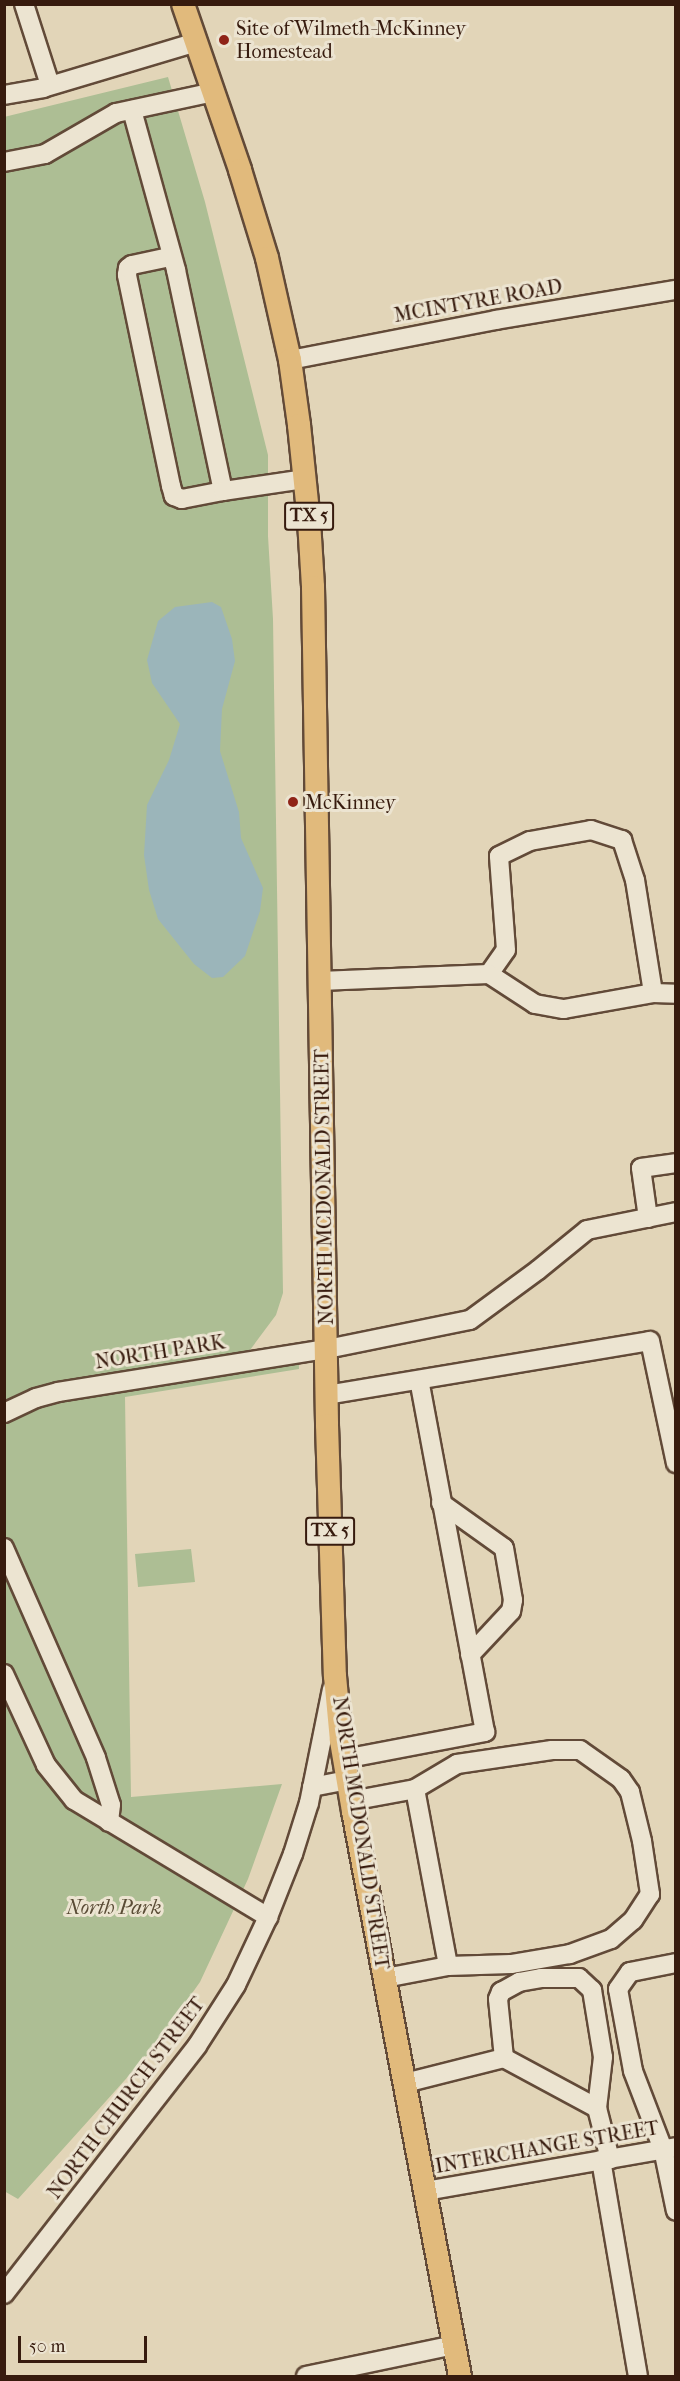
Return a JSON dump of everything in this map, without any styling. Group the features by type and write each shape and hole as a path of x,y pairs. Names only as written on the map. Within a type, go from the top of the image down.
{"main road":[{"name":"NORTH MCDONALD STREET","path":"183,4 265,249 290,360 305,478 313,587 327,1395 335,1676 348,1780 460,2376"}],"street":[{"path":"24,4 50,86"},
{"path":"4,95 50,86 196,42"},
{"path":"4,162 45,154 116,113 214,92"},
{"path":"132,110 170,256 176,270 223,491"},
{"path":"170,256 132,265 128,268 128,275 174,496 182,499 305,478"},
{"name":"MCINTYRE ROAD","path":"290,360 496,320 675,290"},
{"path":"489,974 506,950 499,856 530,841 591,830 622,840 635,880 653,993"},
{"path":"320,981 489,974 535,1004 564,1009 653,993 675,994"},
{"path":"648,1218 641,1168 675,1163"},
{"name":"NORTH PARK","path":"4,1413 36,1398 58,1392 327,1349 470,1320 538,1270 587,1230 675,1212"},
{"path":"327,1395 650,1341 675,1463"},
{"path":"312,1787 348,1780 485,1732 419,1380"},
{"path":"441,1503 504,1548 513,1600 511,1611 470,1655"},
{"path":"4,1548 96,1758 111,1805 109,1822"},
{"path":"4,1674 53,1776 75,1800 268,1917"},
{"name":"NORTH CHURCH STREET","path":"4,2294 197,2046 236,1985 268,1917 293,1854 312,1787 335,1676"},
{"path":"348,1780 415,1789 457,1764 552,1750 580,1749 608,1768 626,1785 630,1792 642,1841 650,1894 633,1920 611,1939 570,1954 511,1964 448,1966 385,1978"},
{"path":"415,1789 448,1966"},
{"path":"675,1963 630,1972 618,1989 633,2072 669,2148 675,2211"},
{"path":"504,2058 498,2000 501,1992 519,1982 541,1978 574,1976 584,1980 592,1990 603,2057 597,2108 638,2376"},
{"path":"405,2083 504,2058 597,2108"},
{"name":"INTERCHANGE STREET","path":"425,2191 669,2148"},
{"path":"306,2376 454,2345"}],"green space":[{"name":"North Park","path":"168,77 205,202 268,455 268,536 273,619 283,1293 276,1315 250,1350 298,1343 299,1369 125,1397 131,1797 282,1784 248,1879 200,1982 151,2051 18,2199 4,2191 4,117"},
{"path":"191,1549 195,1582 138,1587 135,1554"}],"water":[{"path":"212,602 221,607 232,639 235,661 222,709 220,751 239,812 241,838 263,888 260,911 245,956 223,977 212,978 194,964 158,919 149,890 144,855 147,805 169,760 180,724 152,683 147,660 158,621 175,607"}],"place":[{"name":"Site of Wilmeth-McKinney Homestead","path":"224,40"},
{"name":"McKinney","path":"293,802"}]}
